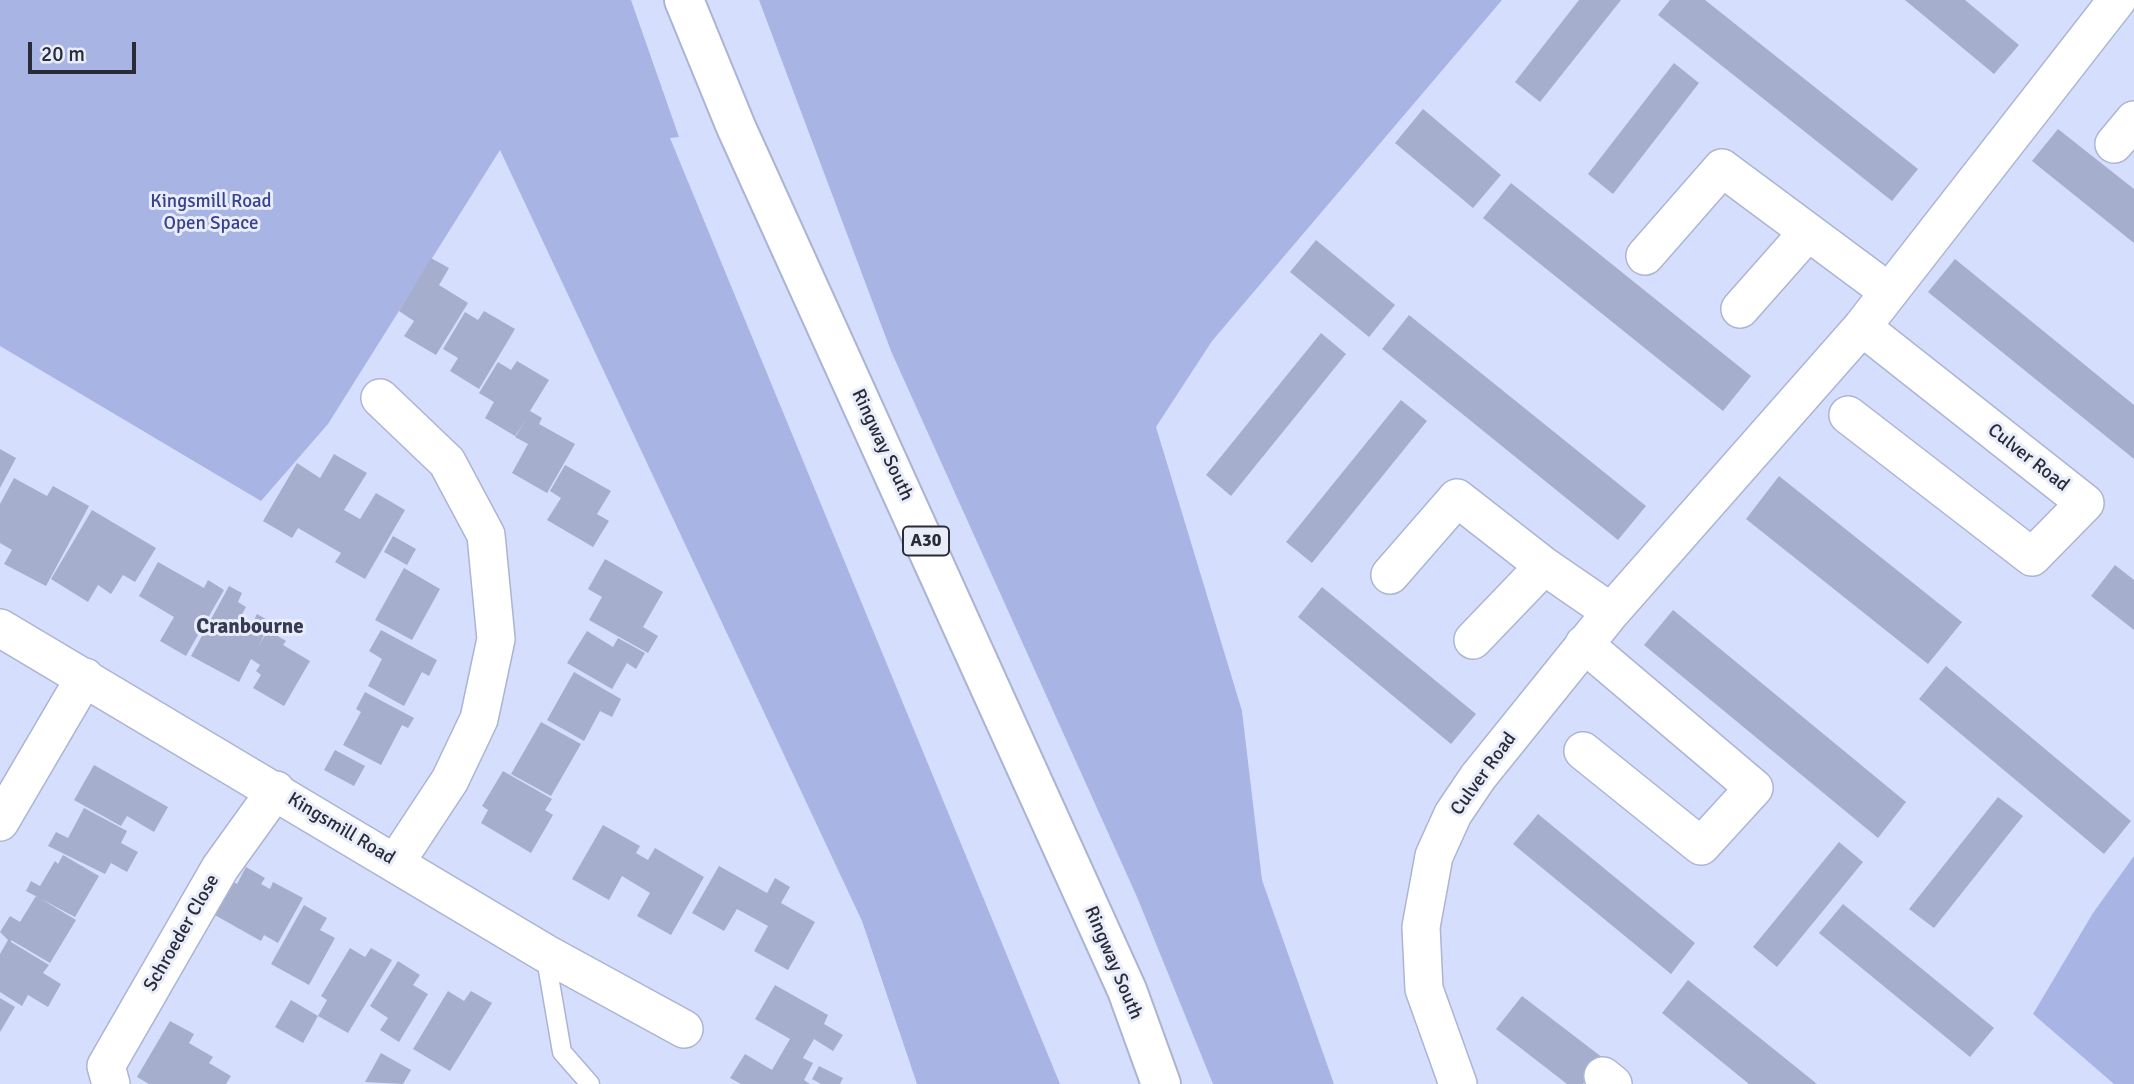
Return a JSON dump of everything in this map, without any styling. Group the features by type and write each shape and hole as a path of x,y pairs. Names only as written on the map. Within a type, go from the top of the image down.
{"main road":[{"name":"Ringway South","path":"684,0 736,127 1127,990 1161,1084"}],"street":[{"name":"Culver Road","path":"1458,1084 1424,989 1422,927 1434,856 1453,814 1478,777 1611,612 1862,327 2117,0"},
{"path":"1645,256 1722,168 1889,292"},
{"path":"1740,309 1808,232"},
{"name":"Culver Road","path":"1848,415 2032,557 2085,503 1862,327"},
{"path":"380,398 447,462 486,534 496,639 479,719 450,780 396,862"},
{"path":"1390,575 1457,498 1544,566 1611,612"},
{"path":"1473,640 1544,566"},
{"name":"Kingsmill Road","path":"0,628 545,953 684,1029"},
{"path":"1583,751 1701,846 1754,788 1584,645"},
{"path":"0,822 85,677"},
{"name":"Schroeder Close","path":"111,1084 106,1066 220,868 275,790"}],"lane":[{"path":"545,953 562,1052 590,1084"}],"green space":[{"name":"Kingsmill Road Open Space","path":"0,0 631,0 679,137 670,138 1060,1084 917,1084 862,921 500,150 328,424 261,501 0,346"},
{"path":"759,0 1502,0 1212,341 1156,427 1242,711 1262,880 1334,1084 1213,1084 1137,897 891,351"},
{"path":"2134,856 2134,1084 2114,1084 2033,1014 2093,913"}],"building":[{"path":"1579,0 1621,0 1540,102 1515,82"},
{"path":"1670,0 1705,0 1918,169 1892,201 1658,15"},
{"path":"1905,0 1965,0 2019,45 1994,74"},
{"path":"1674,63 1699,83 1613,194 1588,174"},
{"path":"1423,109 1501,175 1473,208 1395,143"},
{"path":"2058,129 2134,189 2134,243 2032,161"},
{"path":"1511,183 1751,376 1723,411 1483,218"},
{"path":"1316,240 1395,305 1369,337 1290,272"},
{"path":"431,258 449,268 439,285 468,303 436,355 404,336 414,321 399,311"},
{"path":"1955,259 2134,405 2134,459 1928,292"},
{"path":"484,311 515,329 479,389 450,371 458,358 443,349 465,312 478,320"},
{"path":"1409,315 1646,506 1618,540 1382,349"},
{"path":"1321,333 1346,354 1231,496 1206,475"},
{"path":"517,361 549,380 530,411 542,418 539,424 575,444 547,493 512,473 528,444 515,437 527,418 515,436 485,418 494,402 479,393 498,362 511,370"},
{"path":"1401,400 1427,421 1312,563 1286,542"},
{"path":"0,449 16,458 0,488"},
{"path":"334,454 367,473 344,510 360,519 376,493 405,510 365,579 335,562 341,553 298,528 292,538 263,521 297,463 320,478"},
{"path":"565,465 611,491 597,514 609,521 593,547 547,520 561,498 550,491"},
{"path":"1779,476 1962,622 1928,664 1746,519"},
{"path":"14,478 47,496 53,486 89,506 46,586 4,564 12,550 0,543 0,504"},
{"path":"92,510 156,548 135,582 123,575 111,594 98,585 88,602 51,579"},
{"path":"393,536 416,549 407,565 384,552"},
{"path":"605,559 663,592 643,627 658,636 648,653 589,620 602,597 588,589"},
{"path":"158,562 204,588 208,580 224,590 186,656 160,641 174,617 139,596"},
{"path":"2115,565 2134,580 2134,630 2091,596"},
{"path":"404,568 440,589 412,640 375,620"},
{"path":"229,586 242,593 238,602 246,607 240,618 252,624 257,614 271,622 258,647 268,630 286,641 283,645 310,661 284,706 253,688 261,675 256,671 260,665 251,659 239,682 191,656"},
{"path":"1322,587 1476,714 1451,744 1298,617"},
{"path":"1673,610 1906,802 1878,838 1644,645"},
{"path":"381,630 437,660 429,676 422,672 404,706 368,686 382,659 369,651"},
{"path":"587,631 613,647 618,638 645,653 636,669 627,663 612,689 567,663"},
{"path":"1946,666 2131,821 2104,854 1919,699"},
{"path":"574,672 621,699 612,717 600,711 584,741 547,720"},
{"path":"365,692 414,718 408,728 402,725 381,765 343,745 361,712 356,709"},
{"path":"541,722 581,744 551,796 511,774"},
{"path":"335,750 365,766 354,786 324,770"},
{"path":"94,765 168,807 154,832 127,816 121,826 74,800"},
{"path":"503,771 552,799 545,810 553,815 531,853 481,823 488,810 482,806"},
{"path":"1998,797 2023,816 1934,928 1909,909"},
{"path":"84,808 127,831 121,843 138,852 127,872 111,863 105,874 48,846 56,832 68,838"},
{"path":"1538,814 1695,943 1671,974 1513,844"},
{"path":"603,825 640,846 636,853 648,860 655,848 704,877 671,935 637,916 650,893 622,876 609,900 572,879"},
{"path":"1839,842 1863,862 1777,967 1753,947"},
{"path":"63,855 99,876 75,917 26,891 31,881 40,886 55,861 58,864"},
{"path":"719,866 767,893 775,878 790,887 781,903 815,922 788,970 754,951 768,926 737,909 724,931 692,913"},
{"path":"246,867 265,878 261,884 270,889 273,882 303,898 278,943 264,935 261,941 213,914 232,881 237,884"},
{"path":"36,896 76,920 50,963 11,940 49,965 43,973 61,984 48,1007 28,995 22,1006 0,992 0,954 8,940 0,932 10,916 20,922"},
{"path":"1843,904 1994,1028 1970,1057 1819,933"},
{"path":"304,905 327,918 320,930 335,938 309,985 271,964"},
{"path":"350,948 365,957 371,948 392,960 348,1033 318,1016 327,1000 321,996"},
{"path":"398,961 420,975 413,985 428,994 399,1042 380,1030 388,1018 370,1006"},
{"path":"1688,980 1817,1084 1749,1084 1662,1013"},
{"path":"775,985 828,1015 824,1024 843,1035 833,1051 814,1039 803,1058 813,1063 804,1080 810,1084 741,1084 730,1078 745,1054 772,1070 790,1039 755,1019"},
{"path":"448,991 464,1001 471,991 492,1003 450,1071 413,1049"},
{"path":"1522,996 1603,1058 1583,1084 1567,1084 1496,1029"},
{"path":"0,998 15,1007 0,1032"},
{"path":"291,1000 318,1016 303,1043 275,1027"},
{"path":"170,1021 194,1034 189,1043 213,1057 209,1063 231,1076 226,1084 149,1084 137,1077"},
{"path":"381,1053 411,1070 403,1084 365,1082"},
{"path":"819,1066 843,1078 840,1084 821,1084 812,1079"}],"district":[{"name":"Cranbourne","path":"250,627"}]}
